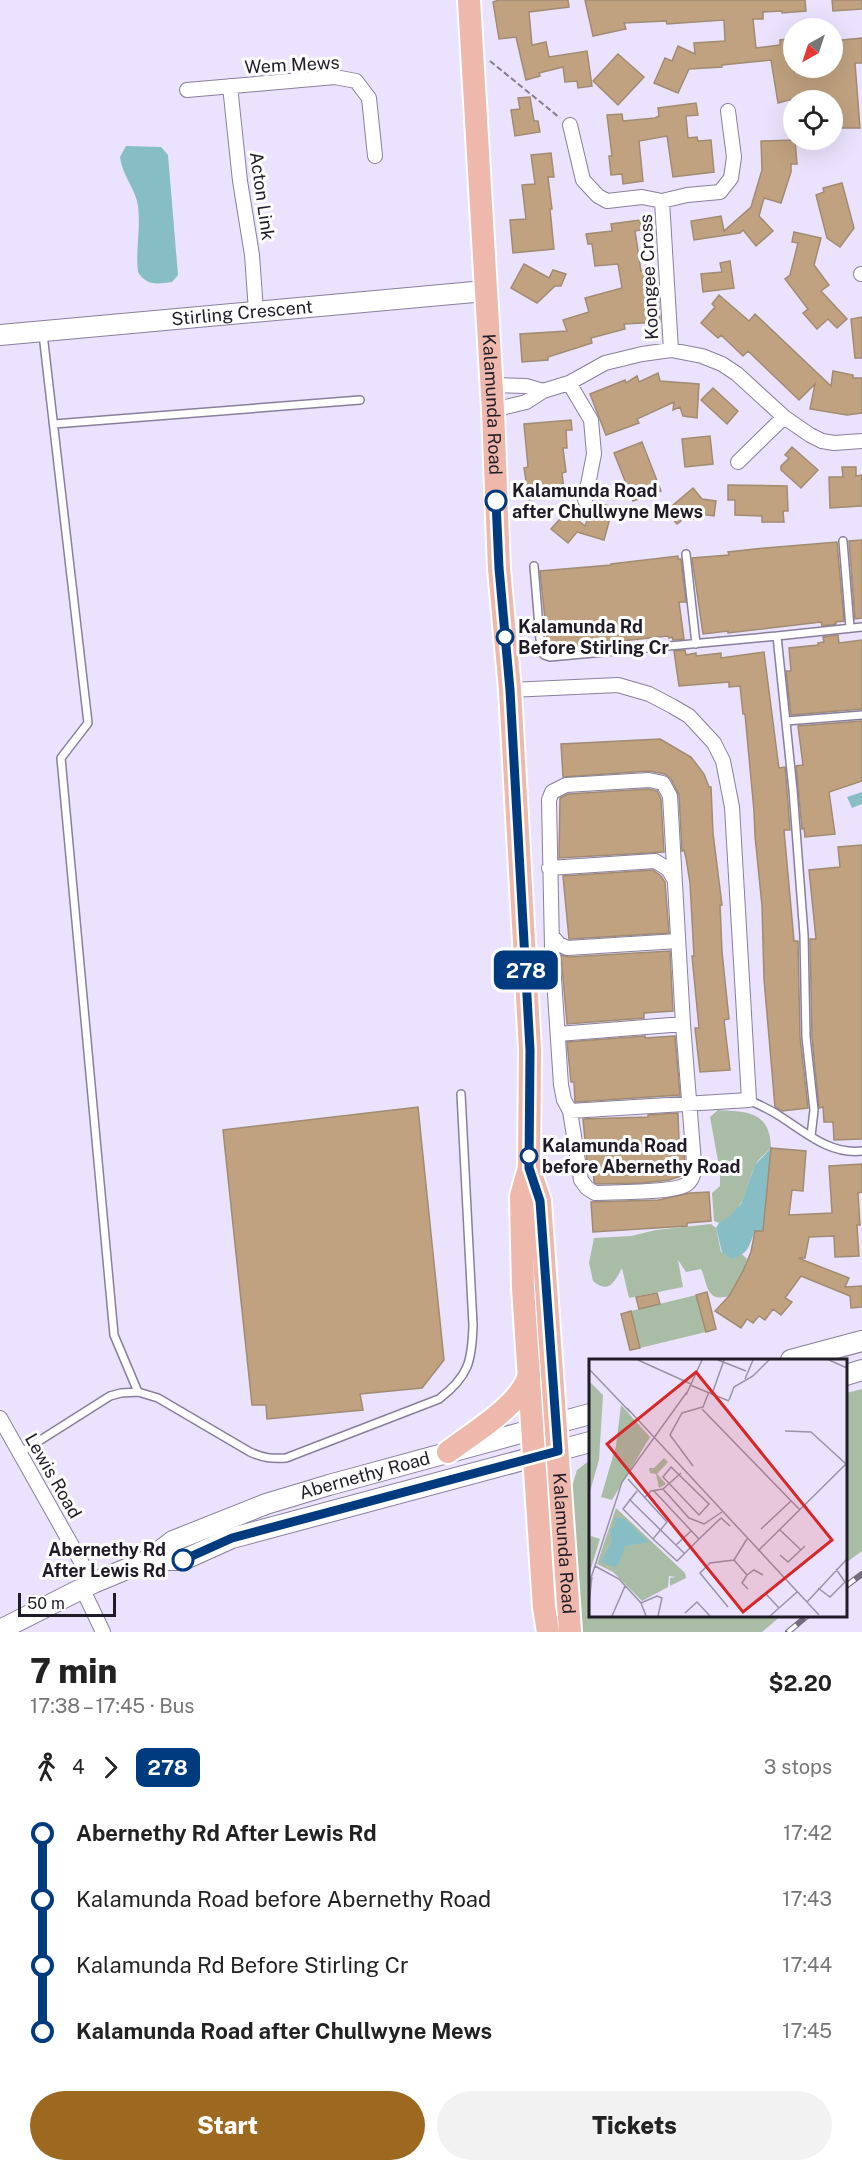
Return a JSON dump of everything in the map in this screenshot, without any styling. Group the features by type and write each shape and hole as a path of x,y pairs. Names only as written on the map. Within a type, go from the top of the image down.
{"main road":[{"name":"Kalamunda Road","path":"469,0 493,410 499,568 510,690 530,1050 529,1168 521,1196 523,1288 544,1607 548,1632"},
{"name":"Stirling Crescent","path":"0,335 485,291"},
{"name":"Kalamunda Road","path":"529,1168 540,1201 570,1632"},
{"path":"796,1359 862,1341"},
{"path":"448,1452 514,1402 526,1386 528,1364"},
{"path":"847,1375 862,1370"},
{"name":"Abernethy Road","path":"0,1630 87,1586 148,1560 173,1541 266,1504 589,1414"},
{"name":"Abernethy Road","path":"148,1560 183,1560 232,1538 589,1443"}],"street":[{"name":"Wem Mews","path":"186,90 335,76 356,81 369,98 375,156"},
{"name":"Acton Link","path":"230,86 240,181 252,255 256,311"},
{"name":"Koongee Cross","path":"570,125 583,180 598,196 607,201 642,197 663,201 687,195 720,192 731,178 734,157 728,111"},
{"name":"Koongee Cross","path":"663,201 671,350"},
{"path":"493,410 526,402 543,391 569,383 605,363 671,350 702,356 722,364 758,391 784,417 822,441 834,443 862,441"},
{"path":"569,383 591,420 594,454 585,500"},
{"path":"491,385 526,386 543,391"},
{"path":"738,462 784,417"},
{"path":"510,690 618,685 633,688 656,698 689,716 714,743 723,761 732,807 749,1100 570,1111"},
{"path":"657,780 663,783 670,796 688,1104 694,1163 693,1176 689,1182 676,1189 595,1193 587,1188 579,1170 570,1111 564,1100 561,1085 549,867 548,809 552,792 566,785 657,780"},
{"path":"549,867 655,861 668,869 674,882"},
{"path":"552,936 559,944 567,948 678,941"},
{"path":"558,1034 683,1024"},
{"name":"Lewis Road","path":"2,1428 20,1453 87,1586 103,1632"}],"lane":[{"path":"43,331 88,723 61,758 114,1335 138,1392"},
{"path":"54,424 360,400"},
{"path":"843,541 850,628"},
{"path":"687,554 696,644"},
{"path":"534,566 541,651 544,655 563,657 862,627"},
{"path":"777,636 804,935 807,1036 814,1110 811,1136"},
{"path":"786,721 862,715"},
{"path":"20,1453 111,1396 138,1392 158,1398 262,1458 286,1458 439,1399 454,1388 465,1372 472,1355 473,1325 461,1094"},
{"path":"749,1100 775,1113 827,1147 851,1152 862,1151"}],"path":[{"path":"486,59 570,125"}],"shaded area":[{"path":"126,146 161,147 168,155 178,275 172,282 149,282 138,272 137,201 120,157"},
{"path":"862,792 862,804 852,808 847,797"},
{"path":"718,1110 748,1113 762,1120 770,1136 771,1148 756,1163 739,1206 728,1219 719,1223 714,1221 712,1193 720,1186 720,1172 710,1117"},
{"path":"771,1148 763,1231 755,1231 744,1252 731,1259 722,1252 716,1228 741,1204 755,1165"},
{"path":"711,1224 716,1228 721,1252 743,1255 747,1259 729,1296 715,1297 707,1286 701,1269 686,1272 678,1260 683,1287 629,1298 622,1268 611,1285 603,1287 593,1281 589,1263 594,1238 631,1236 656,1230"},
{"path":"696,1295 706,1332 640,1348 631,1311"},
{"path":"862,1389 862,1551 847,1562 847,1393"},
{"path":"589,1461 589,1617 780,1617 762,1632 583,1632 572,1487 577,1470"}],"building":[{"path":"499,0 568,0 569,7 529,12 532,45 546,42 549,57 587,51 592,86 578,88 577,81 565,82 563,67 539,73 540,76 526,80 516,37 499,39 493,2"},
{"path":"585,0 805,0 806,11 763,12 763,19 753,19 756,48 780,45 780,40 783,40 783,78 843,78 843,40 862,38 862,63 855,63 860,128 843,128 843,90 783,90 783,102 778,103 771,60 689,69 678,93 654,83 665,58 672,61 678,46 695,54 694,43 725,41 724,20 667,24 666,21 624,23 626,29 593,36"},
{"path":"832,0 862,0 862,9 833,11"},
{"path":"618,54 644,77 618,105 593,81"},
{"path":"530,97 534,121 538,121 540,132 515,136 511,110 520,109 518,98"},
{"path":"696,103 698,115 686,116 688,138 697,137 698,141 711,140 714,172 673,177 667,136 639,141 643,181 623,184 622,174 611,175 609,156 612,156 607,115 622,114 623,121 655,118 659,116 658,108"},
{"path":"783,140 783,150 796,150 797,164 791,164 791,172 781,203 764,198 759,216 773,231 756,246 743,230 740,233 694,240 691,221 721,216 724,231 751,207 762,170 761,141"},
{"path":"551,153 554,177 548,177 554,249 513,253 510,220 526,219 522,185 535,184 531,155"},
{"path":"842,183 854,228 840,247 827,238 816,195 824,192 823,188"},
{"path":"640,220 641,230 635,231 641,271 643,270 647,293 658,292 660,322 624,324 625,329 591,338 592,343 548,357 548,360 522,362 520,334 567,331 563,320 589,312 585,298 622,288 618,264 595,266 592,244 588,244 586,234 612,231 611,224"},
{"path":"794,232 821,238 814,265 829,285 821,291 847,319 837,328 828,319 817,329 803,313 808,309 785,279 790,275 798,243 792,242"},
{"path":"730,261 734,288 703,292 701,274 722,272 720,263"},
{"path":"524,264 549,278 553,270 566,274 561,286 555,286 537,303 511,288"},
{"path":"719,295 749,321 755,314 831,386 833,371 853,375 853,378 862,378 862,413 847,415 810,409 815,384 799,400 748,351 743,356 721,335 718,338 701,323 715,307 712,304"},
{"path":"862,317 862,358 855,358 851,319"},
{"path":"658,373 660,381 699,384 697,418 683,416 680,407 673,410 674,402 637,419 639,423 606,435 590,394 625,380 626,383 637,376 639,382"},
{"path":"713,388 738,411 727,424 701,400"},
{"path":"571,420 572,430 566,430 567,448 563,448 566,472 562,473 564,490 545,492 551,497 529,500 524,468 528,467 524,424"},
{"path":"710,436 713,464 685,467 682,439"},
{"path":"642,442 661,491 633,501 614,453"},
{"path":"792,447 818,470 801,488 781,470 781,466 789,458 785,455"},
{"path":"842,467 856,467 856,476 862,475 862,506 830,508 829,477 843,477"},
{"path":"728,485 787,486 788,511 783,511 784,522 762,522 762,516 735,515 735,500 728,500"},
{"path":"693,488 702,499 716,501 714,516 700,514 700,520 685,518 677,524 666,511"},
{"path":"594,502 613,507 604,540 577,532 568,543 551,529 567,511 585,526"},
{"path":"862,540 862,618 855,619 849,541"},
{"path":"837,542 844,621 822,626 821,622 703,634 692,558 729,555 728,552"},
{"path":"678,556 678,559 681,559 686,602 679,602 684,639 673,640 668,636 548,649 540,571"},
{"path":"838,635 839,643 862,640 862,709 791,715 786,671 791,671 789,648 818,645 824,642 823,637"},
{"path":"685,650 686,655 696,653 696,656 721,653 721,658 764,652 779,768 785,767 790,830 784,830 794,941 798,941 800,1037 808,1108 782,1111 775,1107 764,979 762,906 745,714 743,714 740,686 729,687 729,682 679,686 674,651"},
{"path":"862,721 862,781 829,792 835,834 805,837 804,828 802,829 796,766 803,765 798,726"},
{"path":"660,739 691,757 711,787 713,833 722,905 720,905 722,952 729,1019 724,1020 730,1070 700,1072 695,1028 699,1028 692,956 694,956 690,883 684,850 682,851 679,795 671,779 665,774 649,771 563,777 561,744"},
{"path":"648,789 657,791 661,799 664,852 559,858 560,798 568,794"},
{"path":"862,845 862,1139 834,1140 833,1122 824,1122 823,1107 819,1108 812,1037 810,939 816,939 809,870 840,867 838,847"},
{"path":"653,870 665,882 669,933 569,939 563,876"},
{"path":"670,951 673,1011 644,1013 644,1018 567,1024 561,955 568,957"},
{"path":"645,1036 645,1038 675,1036 680,1095 575,1102 567,1042"},
{"path":"418,1107 444,1360 422,1388 360,1394 363,1410 267,1419 266,1405 252,1405 223,1130"},
{"path":"678,1113 679,1141 683,1141 685,1165 682,1176 643,1183 597,1184 594,1182 593,1161 587,1161 583,1119 648,1117 648,1115"},
{"path":"771,1148 806,1151 803,1191 792,1190 789,1215 832,1213 829,1166 862,1164 862,1192 858,1193 859,1256 835,1257 834,1236 809,1237 805,1258 798,1258 849,1278 845,1287 862,1286 862,1307 851,1308 850,1296 801,1276 785,1298 792,1302 781,1315 773,1309 765,1320 759,1316 753,1323 747,1319 741,1328 715,1311 729,1296 743,1271 751,1252 755,1231 763,1231"},
{"path":"709,1192 711,1221 687,1223 687,1226 593,1232 591,1202 658,1200 690,1193"},
{"path":"707,1292 716,1329 706,1332 696,1295"},
{"path":"657,1293 660,1304 639,1309 636,1297"},
{"path":"631,1311 640,1348 630,1350 621,1314"}],"railway":[{"path":"847,1585 862,1574"},
{"path":"788,1632 806,1617"}],"bus line":[{"name":"278","path":"183,1560 232,1538 558,1451 540,1201 529,1168 530,1050 510,690 499,568 496,501"}],"place":[{"name":"Kalamunda Road after Chullwyne Mews","path":"496,501"},
{"name":"Kalamunda Rd Before Stirling Cr","path":"505,637"},
{"name":"Kalamunda Road before Abernethy Road","path":"529,1156"},
{"name":"Abernethy Rd After Lewis Rd","path":"183,1560"}]}
